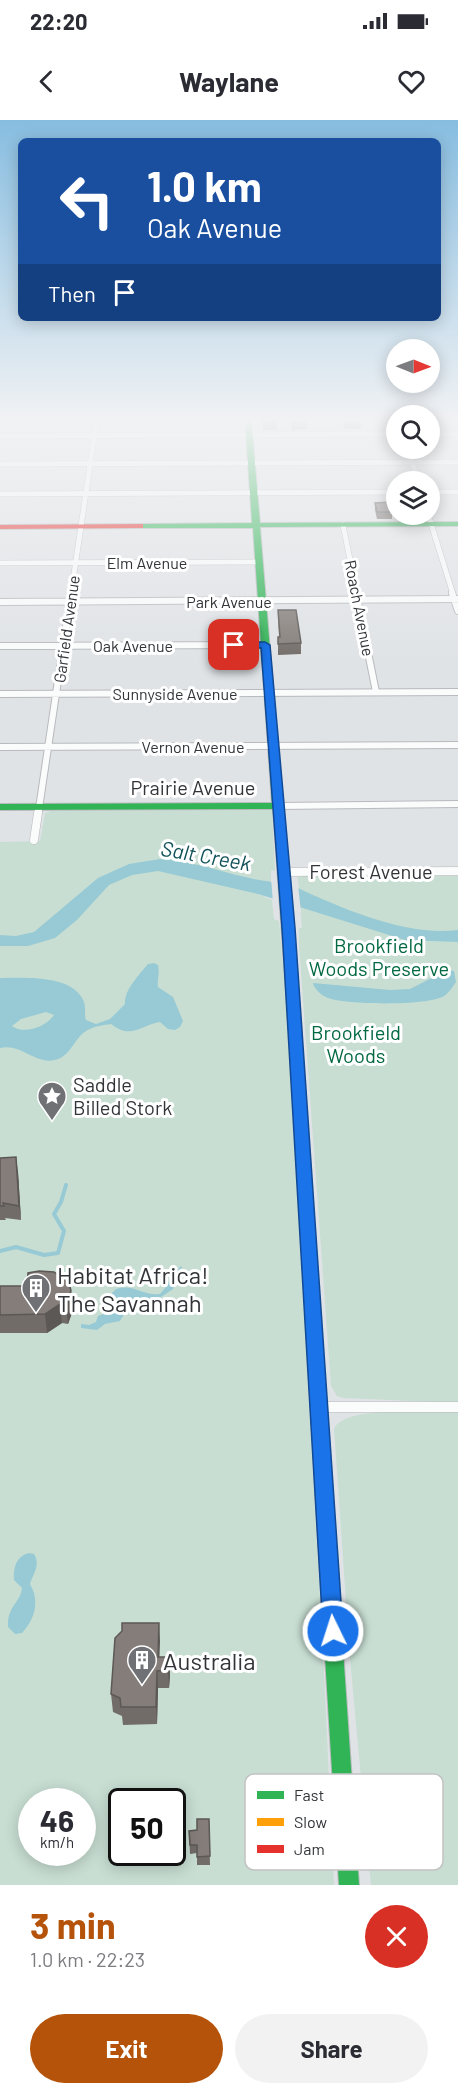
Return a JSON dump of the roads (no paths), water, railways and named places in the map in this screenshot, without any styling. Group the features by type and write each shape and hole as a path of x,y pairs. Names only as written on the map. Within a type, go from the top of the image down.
{"main road":[{"path":"254,500 288,928 342,1774"},
{"path":"440,521 458,524"},
{"path":"0,527 343,525 386,523"},
{"name":"Prairie Avenue","path":"0,807 278,806"},
{"path":"348,1870 349,1885"}],"street":[{"name":"Garfield Avenue","path":"34,840 41,807 85,500"},
{"name":"Roach Avenue","path":"343,525 376,692"},
{"path":"432,525 458,611"},
{"name":"Elm Avenue","path":"0,563 259,562"},
{"name":"Park Avenue","path":"0,603 456,599"},
{"name":"Oak Avenue","path":"0,646 265,645"},
{"name":"Sunnyside Avenue","path":"0,694 458,692"},
{"name":"Vernon Avenue","path":"0,747 458,745"},
{"name":"Prairie Avenue","path":"278,806 458,804"},
{"name":"Forest Avenue","path":"284,876 458,871"},
{"path":"319,1407 458,1407"}],"water":[{"name":"Salt Creek","path":"160,859 186,862 290,885 377,920 419,929 458,930 458,942 405,940 258,894 158,871 132,875 109,885 77,920 55,938 28,946 0,946 0,935 16,936 34,932 98,878 129,864"},
{"path":"148,964 158,965 158,987 173,997 183,1021 175,1030 168,1029 160,1022 131,1031 118,1029 111,1024 97,1027 80,1036 63,1057 50,1061 36,1058 16,1049 0,1048 0,978 34,978 70,986 84,1002 86,1020 96,1024 110,1019 125,1004 129,988","holes":["46,1012 54,1015 46,1023 28,1030 12,1026 21,1019"]},
{"path":"447,970 454,971 456,982 451,989 444,996 422,1002 387,1003 338,1000 323,996 313,983 390,990 410,989"},
{"path":"181,1266 173,1289 158,1299 156,1304 130,1304 120,1321 105,1324 97,1330 81,1328 81,1324 89,1325 96,1322 98,1316 111,1311 107,1298 116,1289 133,1288 160,1294"},
{"path":"29,1553 34,1554 37,1562 30,1584 35,1597 35,1610 22,1633 15,1634 8,1627 8,1620 22,1588 14,1580 14,1571 18,1560"}],"waterway":[{"path":"0,1251 16,1247 44,1255 58,1253 64,1231 54,1214 61,1202 66,1185"}],"place":[{"name":"Saddle Billed Stork","path":"52,1122"},
{"name":"Habitat Africa! The Savannah","path":"36,1314"},
{"name":"Australia","path":"142,1686"}],"park label":[{"name":"Brookfield Woods Preserve","path":"379,956"},
{"name":"Brookfield Woods","path":"356,1044"}]}
